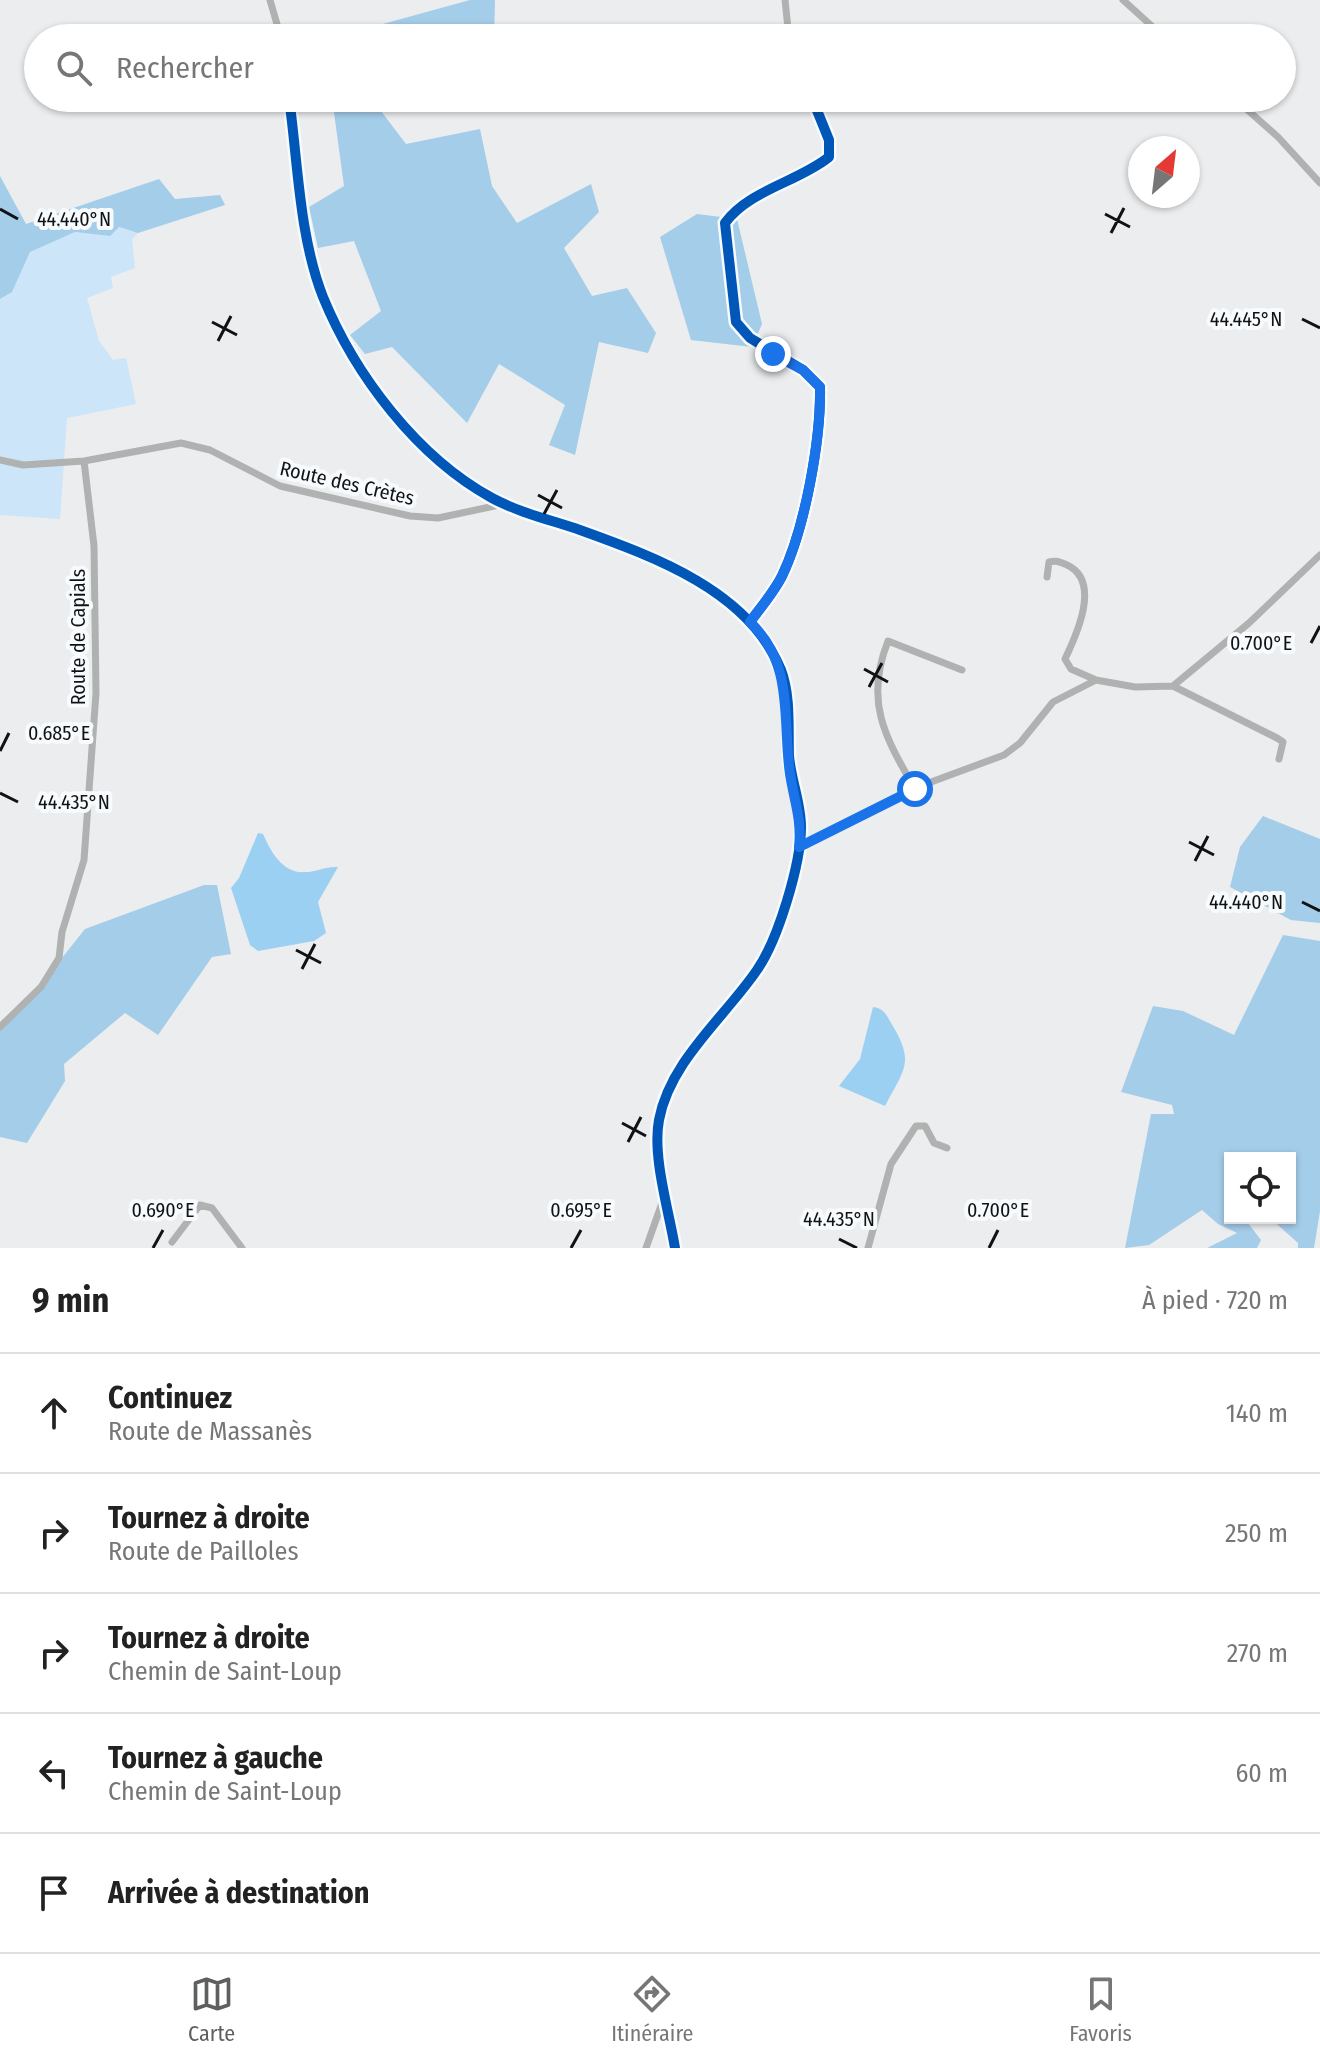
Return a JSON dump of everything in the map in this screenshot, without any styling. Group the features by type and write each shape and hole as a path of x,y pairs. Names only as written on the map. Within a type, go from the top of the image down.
{"street":[{"path":"270,0 277,24"},
{"path":"785,0 788,24"},
{"path":"1123,0 1150,24"},
{"path":"291,112 309,243 322,293 333,319 380,394 405,425 457,474 504,504 623,547 690,578 726,599 750,622 783,674 790,775 801,826 799,847 765,957 701,1039 663,1105 657,1136 675,1248"},
{"path":"750,622 781,578 792,551 821,426 820,387 803,370 750,338 736,322 725,223 735,209 814,169 829,157 829,140 818,112"},
{"path":"1250,112 1278,137 1320,183"},
{"name":"Route des Crètes","path":"0,460 23,465 84,461 181,443 210,450 280,486 410,516 438,518 504,504"},
{"name":"Route de Capials","path":"0,1027 41,987 59,958 62,932 84,860 96,693 94,546 84,461"},
{"path":"1173,686 1249,623 1320,555"},
{"path":"1047,577 1049,562 1057,560 1074,568 1083,584 1080,619 1065,659 1071,669 1096,680 1135,687 1173,686 1283,742 1279,759"},
{"path":"915,789 885,736 876,687 888,641 962,670"},
{"path":"799,847 915,789 1004,755 1020,743 1053,702 1096,680"},
{"path":"868,1248 891,1164 916,1126 925,1126 934,1143 947,1148"},
{"path":"646,1248 662,1203 667,1201"},
{"path":"172,1242 200,1205 212,1208 242,1248"}],"shaded area":[{"path":"470,0 495,0 494,24 383,24"},
{"path":"334,112 382,112 406,144 480,129 492,186 517,223 591,184 599,212 564,248 592,296 627,288 656,333 648,353 599,342 575,455 549,445 565,405 499,364 467,423 392,347 365,354 350,335 381,311 354,241 318,248 309,207 344,186"},
{"path":"0,176 26,224 159,179 175,199 220,195 225,205 138,233 119,227 110,236 75,232 30,252 12,292 0,299"},
{"path":"697,214 737,219 762,324 752,347 691,340 660,237"},
{"path":"118,227 138,233 132,239 135,268 111,277 113,288 87,298 99,341 113,360 126,358 136,404 67,418 60,519 0,515 0,299 12,292 30,252 75,232 110,236"},
{"path":"1263,816 1320,839 1320,923 1291,920 1230,887 1240,847"},
{"path":"258,833 263,834 284,866 297,872 338,867 318,902 326,933 314,941 258,951 250,945 231,888 239,878"},
{"path":"204,885 217,885 231,954 212,957 158,1035 125,1013 64,1064 65,1081 27,1143 0,1137 0,1027 22,1008 85,929"},
{"path":"1283,935 1320,941 1320,1211 1314,1248 1298,1248 1298,1243 1277,1224 1296,1224 1296,1152 1224,1152 1224,1224 1249,1224 1261,1240 1257,1248 1207,1248 1237,1233 1218,1224 1202,1210 1149,1245 1125,1248 1151,1114 1174,1114 1172,1105 1121,1092 1153,1006 1183,1011 1234,1035"},
{"path":"873,1007 882,1010 887,1017 905,1056 902,1073 885,1106 839,1086 860,1059"}],"cycle path":[{"path":"291,112 300,199 315,274 352,356 391,411 438,460 492,498 639,552 697,580 747,619 766,642 781,670 788,702 790,765 801,818 797,861 780,921 765,957 686,1059 665,1099 657,1134 658,1150 675,1248"},
{"path":"750,622 779,582 798,534 814,457 820,387 803,370 750,338 736,322 725,223 747,202 829,157 829,140 818,112"}],"route":[{"path":"773,354 803,370 820,387 821,426 792,551 781,578 750,622 774,655 783,674 790,775 799,804 799,847 915,789"}]}
